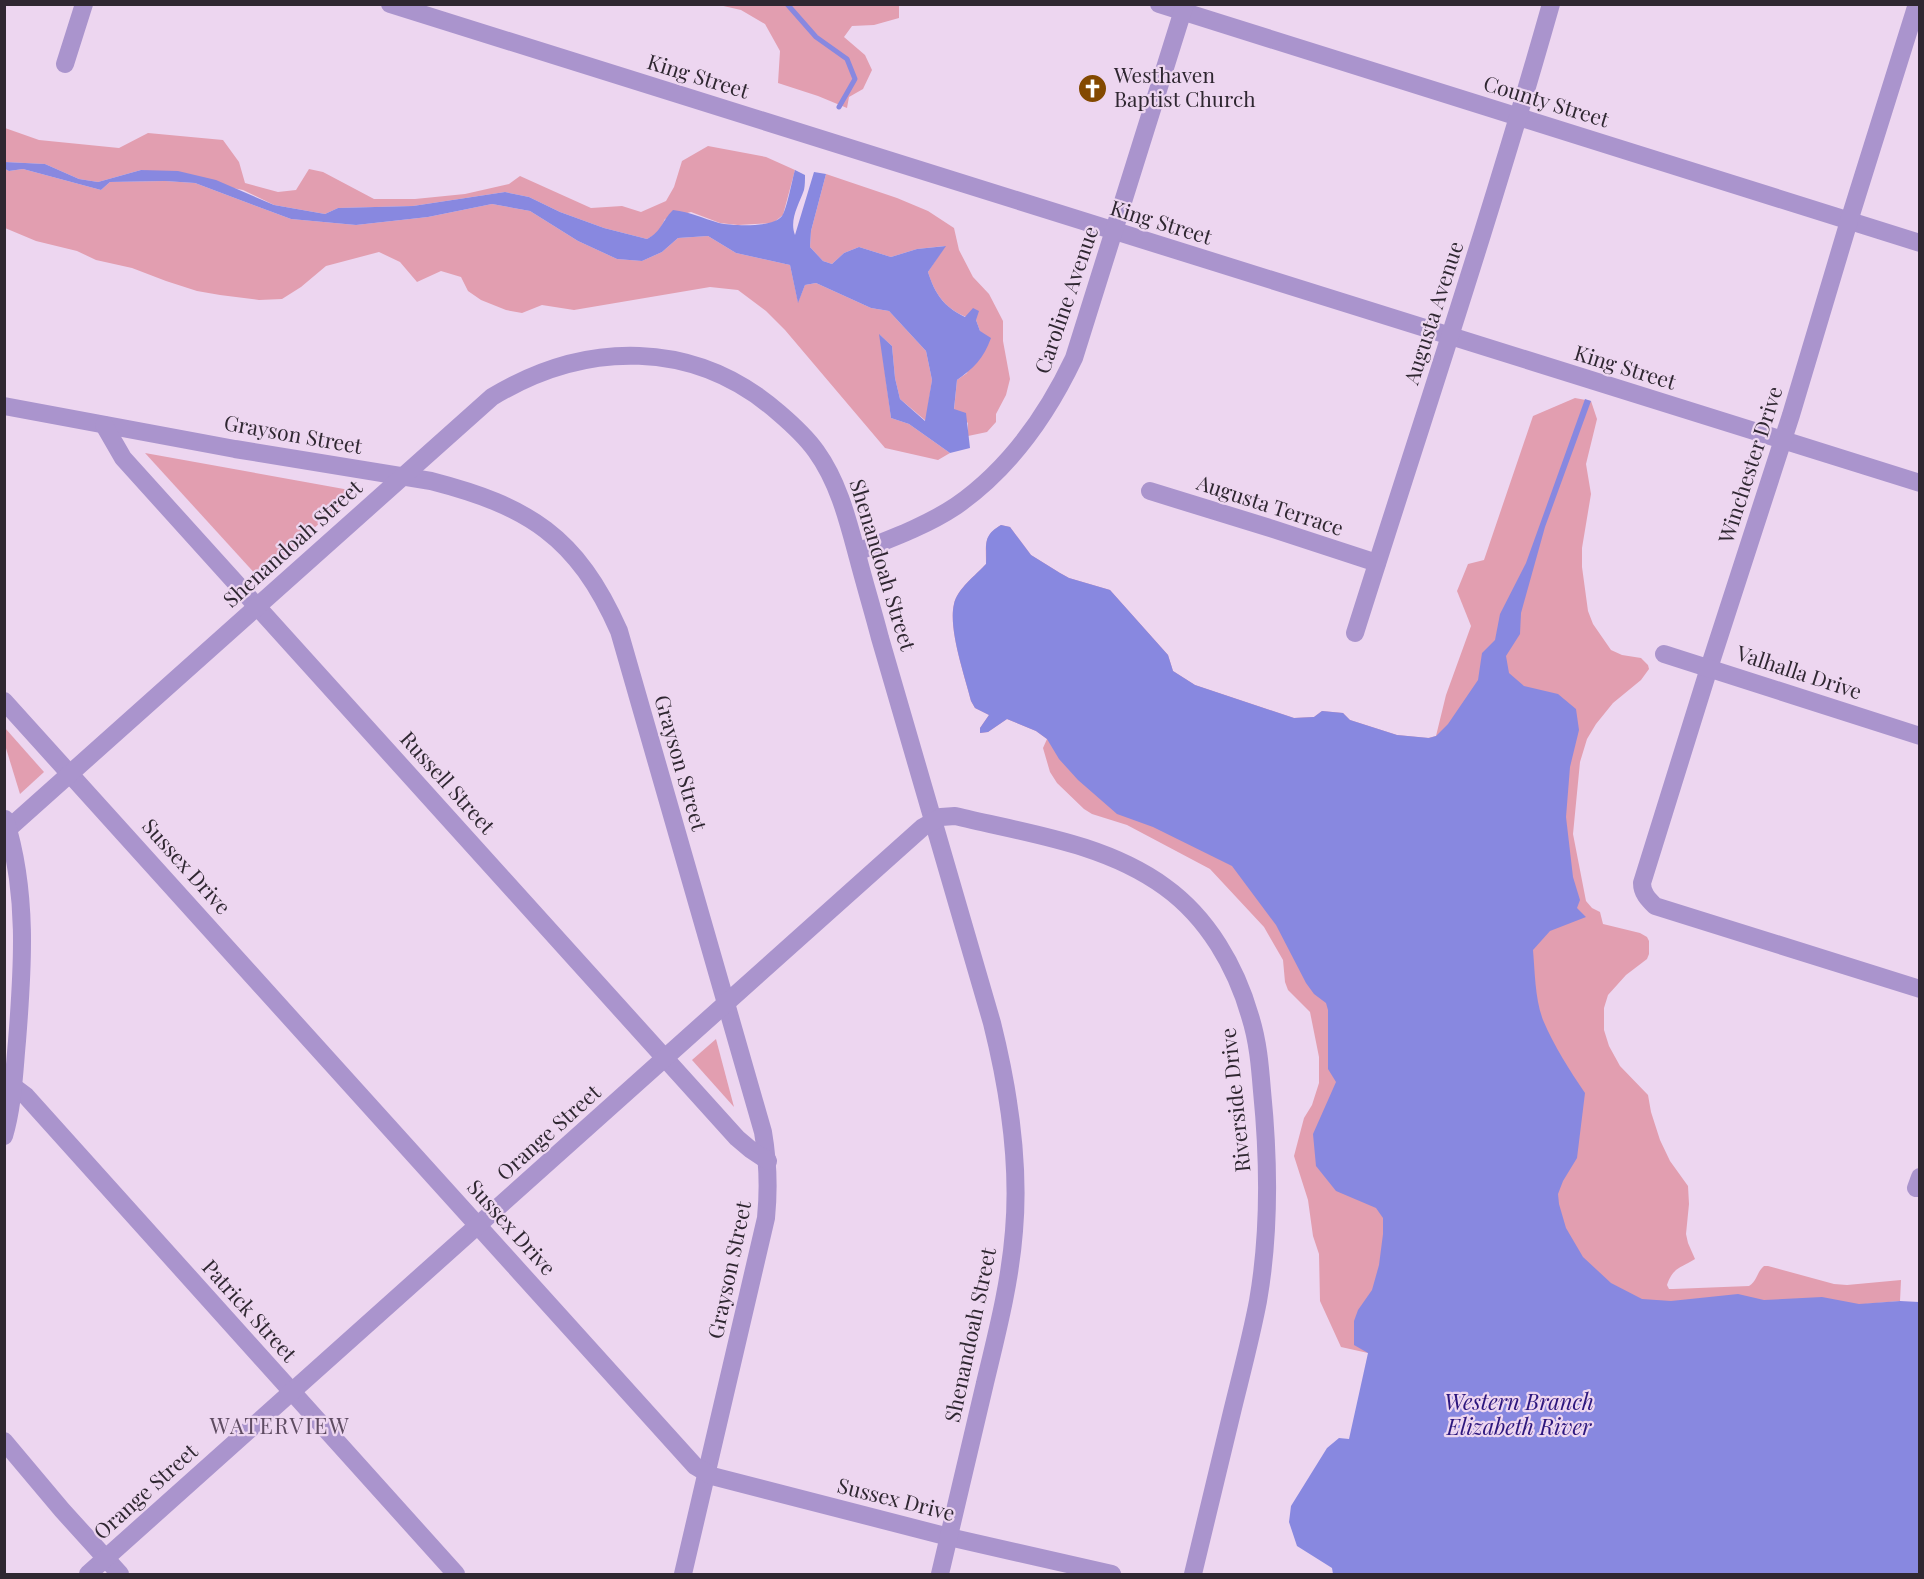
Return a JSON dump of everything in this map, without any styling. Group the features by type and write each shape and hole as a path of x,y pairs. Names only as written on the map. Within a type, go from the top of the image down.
{"street":[{"path":"65,64 84,4"},
{"name":"King Street","path":"390,4 1920,483"},
{"name":"County Street","path":"1159,4 1184,8 1519,117 1920,243"},
{"name":"Augusta Avenue","path":"1355,633 1519,117 1551,4"},
{"name":"Winchester Drive","path":"1917,4 1642,888 1647,898 1655,906 1920,990"},
{"name":"Caroline Avenue","path":"857,552 908,531 954,507 999,470 1040,420 1059,390 1074,358 1184,8"},
{"name":"Shenandoah Street","path":"6,824 71,773 492,398 529,378 586,360 656,356 715,371 742,385 766,402 797,429 816,450 831,475 844,507 1005,1073 1012,1125 1016,1188 1009,1282 940,1575"},
{"name":"Grayson Street","path":"4,406 235,449 431,481 461,489 506,505 531,518 574,555 601,593 619,631 763,1132 768,1161 769,1187 766,1218 683,1575"},
{"name":"Russell Street","path":"104,425 123,458 257,607 737,1138 768,1161"},
{"name":"Augusta Terrace","path":"1150,491 1377,563"},
{"name":"Valhalla Drive","path":"1664,654 1920,735"},
{"name":"Sussex Drive","path":"4,701 695,1466 707,1474 826,1506 1112,1575"},
{"name":"Riverside Drive","path":"933,820 955,816 1063,842 1118,860 1146,874 1192,910 1213,937 1239,985 1251,1017 1258,1050 1265,1124 1266,1230 1258,1300 1193,1575"},
{"name":"Orange Street","path":"88,1575 933,820"},
{"path":"4,1136 23,948 17,870 6,824"},
{"name":"Patrick Street","path":"9,1086 26,1096 456,1575"},
{"path":"4,1441 120,1575"}],"shaded area":[{"path":"719,5 899,5 899,18 874,25 852,26 844,37 865,55 872,70 863,89 849,97 847,108 778,83 780,51 765,24 741,10"},
{"path":"5,128 39,140 119,148 148,133 223,140 239,162 245,183 278,192 296,190 309,169 323,172 374,199 415,199 465,194 509,184 520,176 591,208 622,206 641,212 666,201 674,187 682,161 708,146 766,157 795,170 783,215 773,223 738,225 720,223 691,212 665,219 658,233 647,239 604,228 560,212 529,197 505,192 413,206 338,208 325,214 274,205 243,190 141,170 98,182 79,179 45,164 5,162"},
{"path":"5,169 9,171 23,169 101,190 110,182 195,183 291,219 356,225 428,217 492,204 530,211 578,241 617,259 642,261 662,252 678,238 708,236 736,253 790,265 798,302 805,285 816,283 871,308 889,311 926,351 932,380 926,421 900,399 895,378 892,346 880,335 891,418 909,424 950,453 938,460 885,448 785,330 766,311 738,290 710,287 574,310 542,305 522,313 506,310 481,300 468,291 461,277 441,271 417,282 400,262 379,252 326,266 301,287 282,299 259,300 220,295 197,291 132,268 96,260 77,251 36,241 5,228"},
{"path":"826,174 928,211 954,228 959,250 973,277 989,294 1003,321 1003,341 1010,379 1006,395 996,414 996,422 987,432 968,436 968,423 954,410 957,380 967,373 980,331 976,320 958,313 945,303 931,281 928,272 945,246 917,249 891,257 859,247 844,253 832,264 823,261 810,247 811,231"},
{"path":"1575,398 1591,401 1597,419 1586,464 1591,494 1582,548 1582,567 1588,611 1593,624 1611,650 1622,655 1641,658 1649,669 1641,680 1613,703 1587,739 1580,762 1573,834 1586,901 1600,912 1603,924 1640,933 1649,941 1647,959 1626,975 1608,995 1604,1008 1604,1030 1609,1046 1620,1066 1648,1095 1660,1140 1670,1161 1688,1186 1686,1234 1695,1259 1675,1271 1667,1285 1669,1289 1749,1286 1761,1269 1768,1266 1834,1284 1901,1280 1900,1301 1680,1320 1393,1172 1368,1353 1341,1347 1320,1301 1319,1254 1313,1236 1308,1200 1294,1156 1304,1118 1312,1105 1319,1083 1319,1057 1310,1012 1288,990 1283,960 1264,927 1210,869 1127,825 1092,814 1084,809 1057,783 1050,772 1043,748 1047,739 1036,731 1007,719 988,732 980,733 980,728 989,715 975,708 971,701 955,639 954,604 963,588 986,564 988,537 1001,525 1010,527 1031,555 1069,578 1110,590 1168,655 1173,671 1195,685 1294,718 1314,717 1322,711 1343,713 1350,720 1397,735 1428,738 1436,736 1446,695 1471,626 1457,591 1468,564 1484,560 1533,416"},
{"path":"145,453 355,491 259,578"},
{"path":"5,728 44,772 20,794 5,745"},
{"path":"716,1039 734,1107 692,1060"}],"water":[{"path":"5,162 45,164 79,179 98,182 141,170 178,171 216,180 274,205 325,214 338,208 413,206 505,192 529,197 560,212 604,228 647,239 656,233 673,210 733,225 762,224 777,220 782,216 786,207 795,170 805,175 804,190 793,224 795,235 814,172 826,174 811,231 810,247 823,261 832,264 844,253 859,247 891,257 917,249 946,246 928,272 934,287 946,304 965,317 973,308 979,311 976,320 980,331 991,338 977,362 957,380 954,409 966,413 970,448 950,453 909,424 891,418 879,334 892,346 895,378 900,399 925,421 932,380 926,351 889,311 871,308 816,283 805,285 798,303 790,265 736,253 708,236 678,238 662,252 642,261 617,259 578,241 530,211 492,204 428,217 356,225 291,219 195,183 110,182 101,190 23,169 9,171 5,169"},
{"name":"Western Branch Elizabeth River","path":"1585,399 1591,401 1545,527 1521,613 1520,634 1506,656 1509,673 1524,686 1558,694 1576,709 1579,730 1570,767 1566,817 1573,877 1580,900 1577,908 1586,917 1550,931 1533,950 1540,1012 1562,1058 1585,1093 1577,1158 1563,1181 1558,1194 1559,1204 1566,1228 1583,1257 1611,1283 1642,1299 1671,1301 1738,1294 1764,1300 1822,1297 1859,1304 1919,1302 1919,1574 1333,1574 1332,1568 1297,1546 1289,1522 1291,1506 1327,1448 1339,1438 1349,1439 1368,1353 1354,1345 1354,1321 1358,1310 1372,1290 1379,1265 1383,1234 1383,1218 1376,1208 1336,1191 1316,1166 1313,1134 1336,1082 1328,1069 1326,1003 1314,994 1306,983 1276,925 1232,866 1153,827 1117,814 1078,780 1059,759 1047,739 1036,731 1007,719 988,732 980,733 980,728 989,715 975,708 971,701 955,639 954,604 967,582 986,564 988,537 1001,525 1010,527 1031,555 1060,573 1069,578 1110,590 1168,655 1173,671 1195,685 1294,718 1314,717 1322,711 1343,713 1350,720 1397,735 1429,738 1436,736 1448,724 1478,680 1482,653 1495,640 1500,614 1526,563"}],"waterway":[{"path":"787,4 816,37 847,59 855,79 839,107"}],"place":[{"name":"Westhaven Baptist Church","path":"1093,88"}],"district":[{"name":"WATERVIEW","path":"280,1426"}]}
